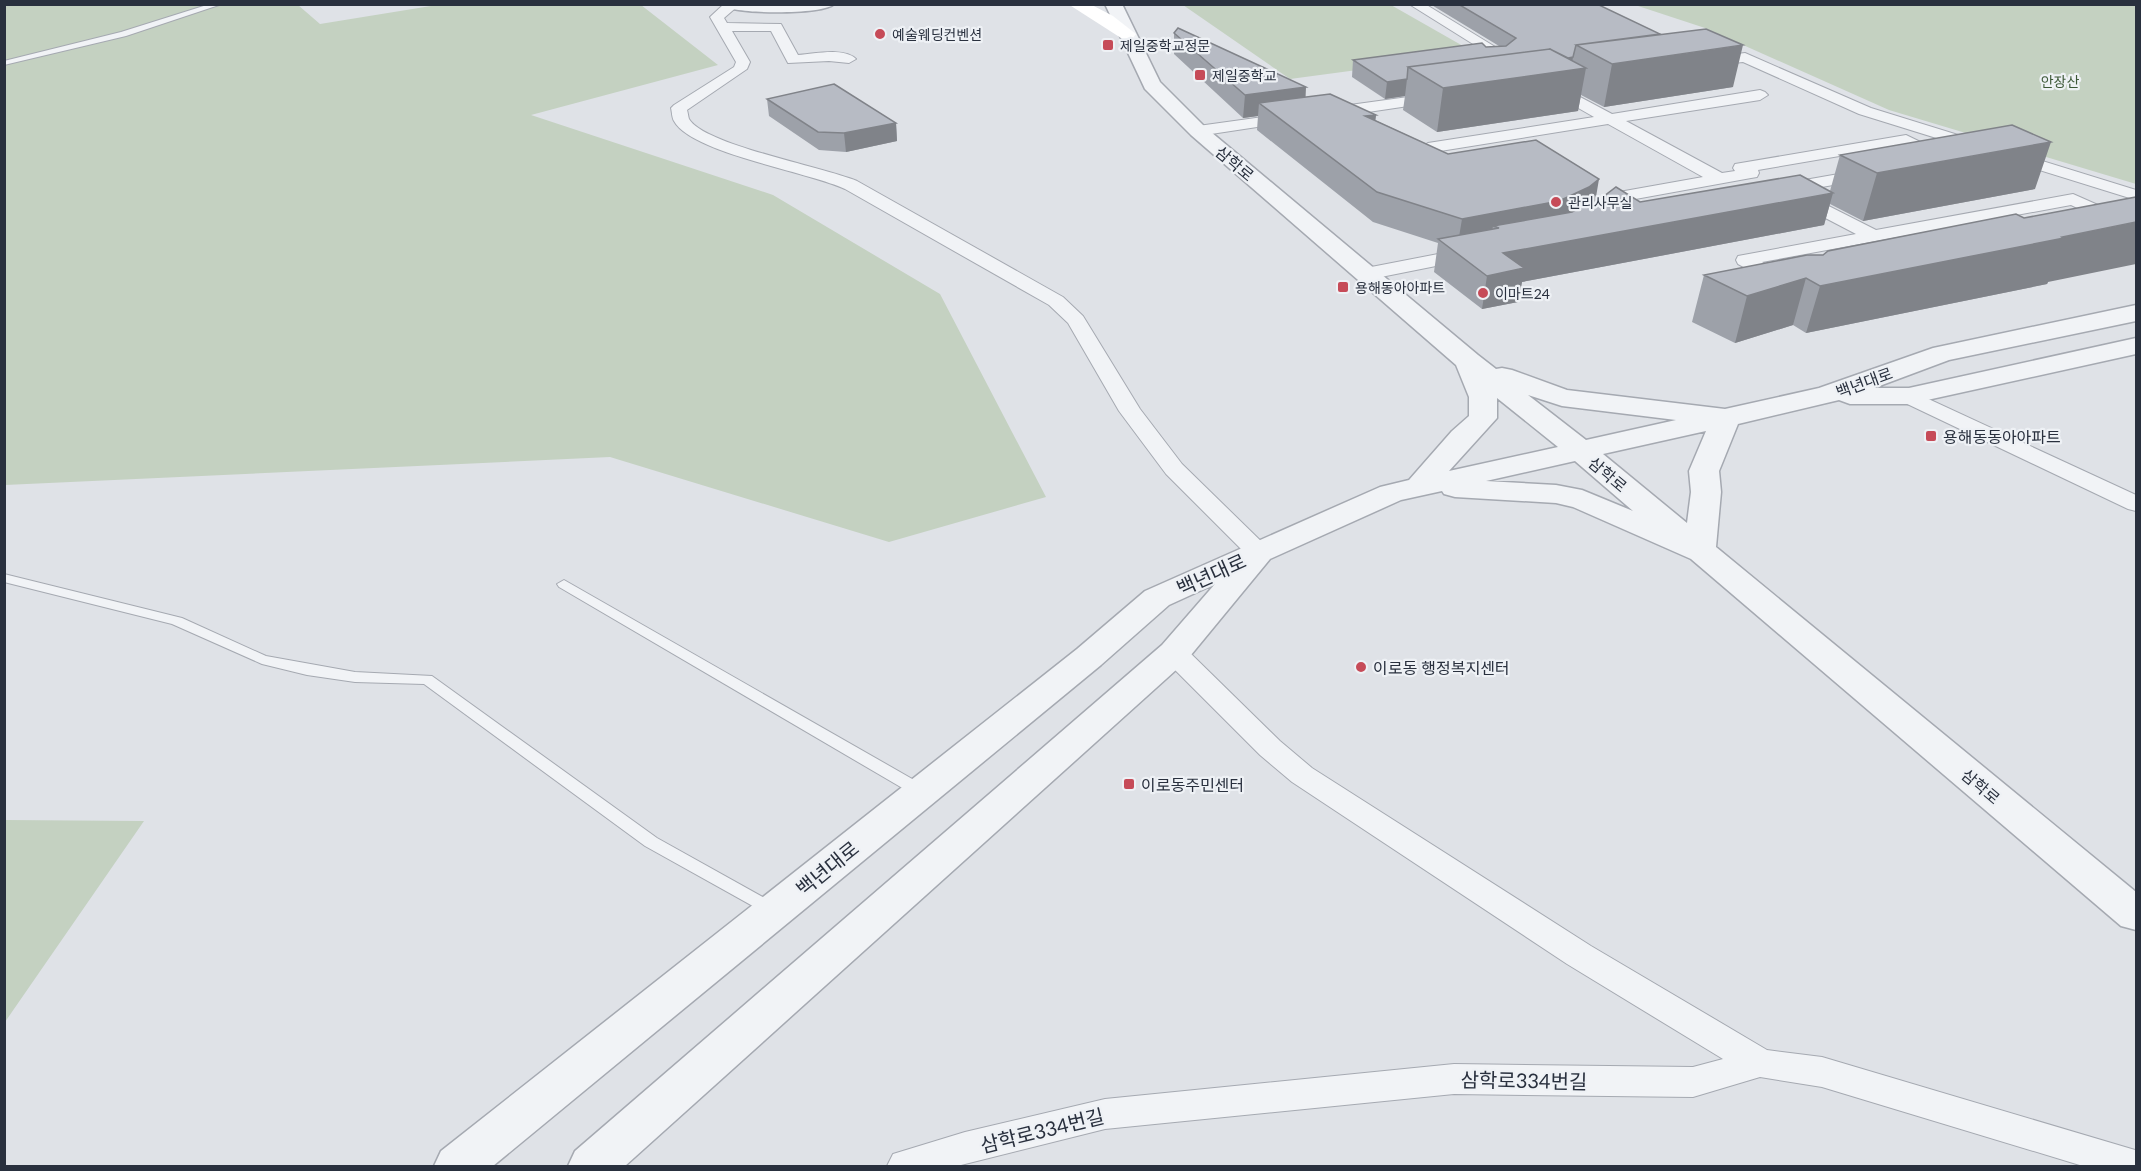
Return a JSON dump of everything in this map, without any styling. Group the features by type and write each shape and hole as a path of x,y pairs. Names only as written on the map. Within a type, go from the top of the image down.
{"main road":[{"path":"1076,4 1107,20 1127,34"}],"street":[{"path":"826,4 770,7 730,5 717,17 743,62 740,69 680,108 680,118 685,125 706,138 755,158 826,175 851,185 1056,301 1076,320 1130,411 1174,469 1259,553 1391,493 1827,395"},
{"name":"삼학로","path":"1113,4 1152,85 1198,131 1468,361 1580,450 2136,915"},
{"path":"1414,4 1503,56 1488,58"},
{"path":"723,27 776,27 793,60 829,57 849,59"},
{"path":"1685,65 1745,57 1865,111 2136,195"},
{"path":"1568,80 1539,83 1718,178"},
{"path":"1428,148 1760,95"},
{"path":"1198,131 1452,96"},
{"path":"1874,236 1741,168 1906,140 1923,157 1958,140"},
{"path":"1782,189 1887,170"},
{"path":"1586,226 1625,196 1751,173"},
{"path":"1793,289 1744,260 2073,199 2123,223"},
{"path":"1366,274 1491,250"},
{"name":"백년대로","path":"1827,395 1942,354 2136,313"},
{"name":"백년대로","path":"1827,395 1909,396 2136,346"},
{"path":"1420,486 1462,437 1483,418 1483,397 1468,361"},
{"path":"1468,361 1518,383 1562,398 1726,418"},
{"path":"1909,396 2136,504"},
{"path":"1420,486 1556,494 1582,500 1700,552 1706,492 1704,471 1726,418"},
{"name":"백년대로","path":"592,1167 1174,653 1259,553"},
{"name":"백년대로","path":"458,1167 1089,657 1157,598 1259,553"},
{"path":"1174,653 1270,748 1302,775 1579,955 1760,1063"},
{"name":"삼학로334번길","path":"906,1167 965,1148 1105,1114 1454,1079 1693,1082 1760,1063 1822,1072 2135,1167"}],"lane":[{"path":"4,63 115,36 219,4"},
{"path":"4,578 177,621 262,660 355,677 427,680 651,842 775,911"},
{"path":"564,584 922,792"}],"green space":[{"path":"4,5 298,5 320,24 437,5 641,5 718,65 531,115 773,195 940,294 1046,497 889,542 610,457 5,485"},
{"path":"1183,5 1391,5 1477,54 1290,79"},
{"name":"안장산","path":"1635,5 2136,5 2136,184 1889,110 1705,28"},
{"path":"4,820 144,821 5,1022"}],"building":[{"path":"1458,4 1597,4 1660,34 1576,45 1573,57 1568,58 1550,49 1408,67 1407,79 1387,82 1353,60 1482,43 1486,47 1506,46 1516,38"},
{"path":"1178,28 1306,87 1245,95 1174,33"},
{"path":"1706,29 1743,45 1612,64 1576,45"},
{"path":"1550,49 1586,68 1443,88 1408,67"},
{"path":"834,84 896,123 844,133 818,132 767,99"},
{"path":"1330,94 1376,115 1365,116 1448,154 1536,140 1599,179 1589,187 1559,201 1462,219 1377,192 1259,103"},
{"path":"2012,125 2051,142 1877,173 1840,155"},
{"path":"1800,175 1833,193 1503,253 1524,268 1487,276 1438,239 1499,228 1493,226 1572,212 1604,196 1616,187 1640,202"},
{"path":"2136,197 2136,222 1820,286 1806,278 1747,296 1704,275 1807,255 1823,255 1828,251 2016,214 2024,218"}],"place":[{"name":"예술웨딩컨벤션","path":"880,34"},
{"name":"제일중학교정문","path":"1108,45"},
{"name":"제일중학교","path":"1200,75"},
{"name":"관리사무실","path":"1556,202"},
{"name":"용해동아아파트","path":"1343,287"},
{"name":"이마트24","path":"1483,293"},
{"name":"용해동동아아파트","path":"1931,436"},
{"name":"이로동 행정복지센터","path":"1361,667"},
{"name":"이로동주민센터","path":"1129,784"}]}
